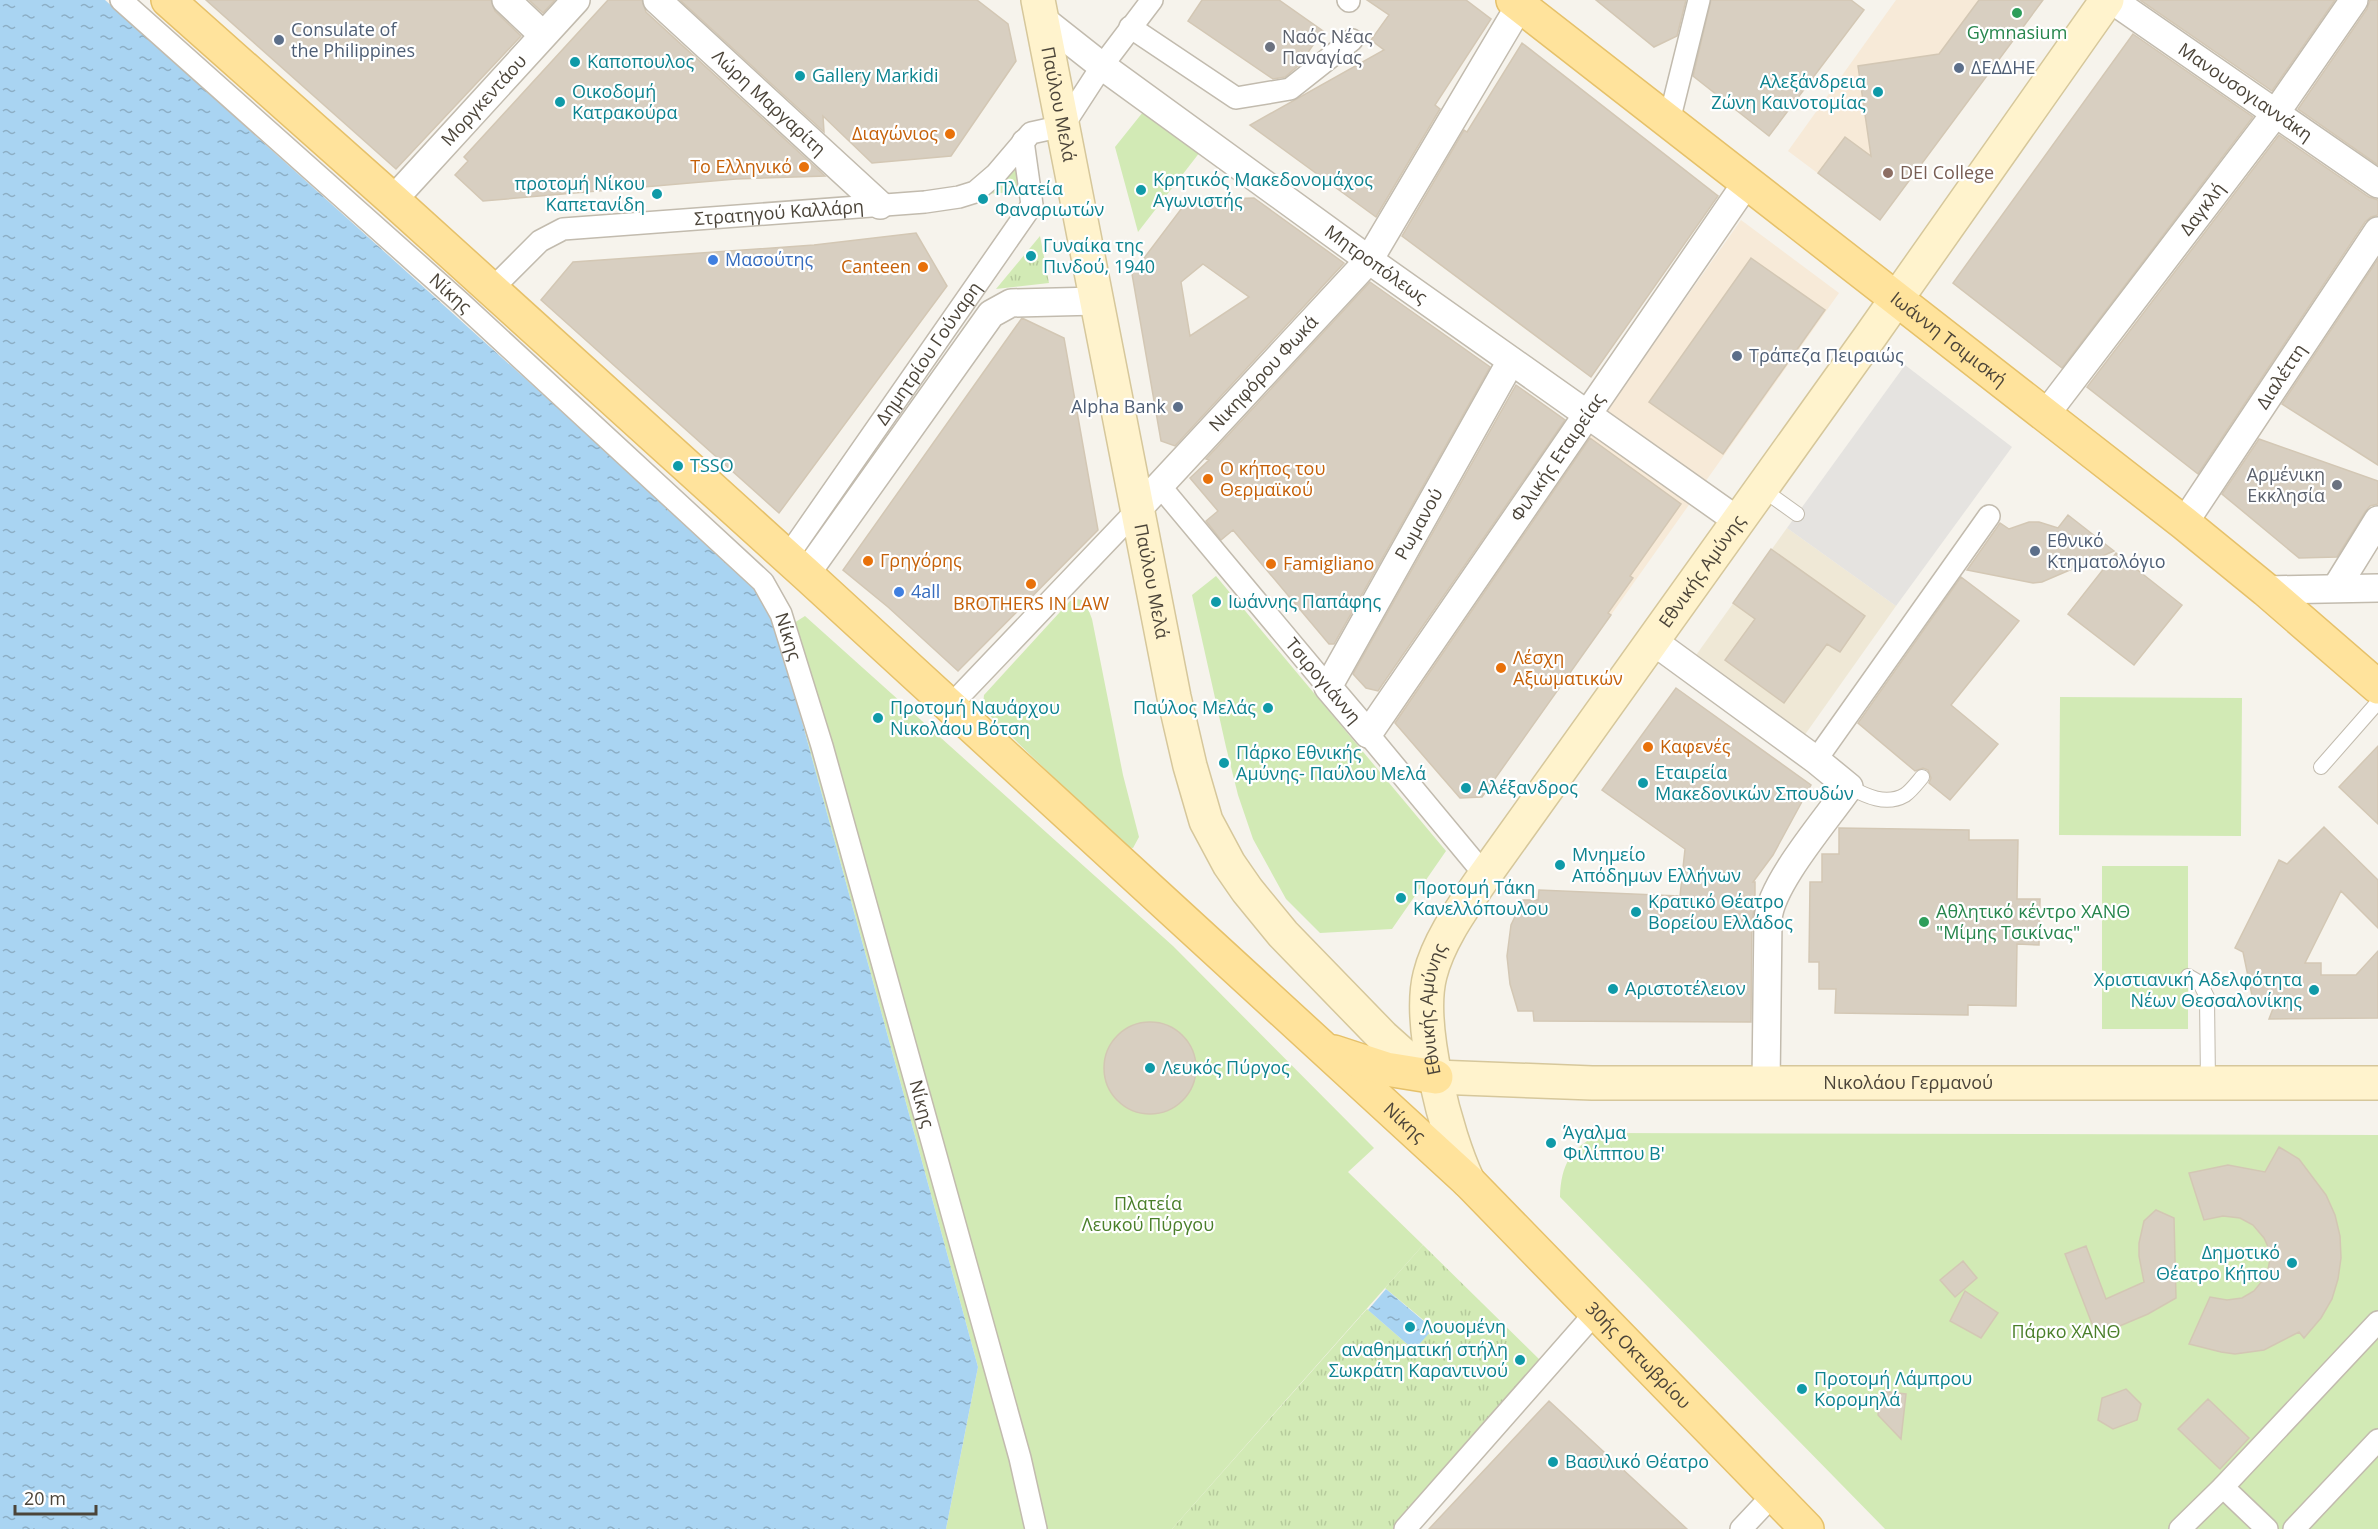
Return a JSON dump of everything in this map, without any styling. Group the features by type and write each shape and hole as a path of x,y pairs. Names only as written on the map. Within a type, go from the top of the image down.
{"main road":[{"name":"Νίκης","path":"168,0 393,200 797,566 1468,1181"},
{"name":"Εθνικής Αμύνης","path":"1468,1181 1453,1141 1436,1077 1426,1014 1430,974 1450,930 1485,875 1897,300 2106,0"},
{"name":"Ιωάννη Τσιμισκή","path":"1519,2 1669,122 2184,523 2378,687"},
{"name":"Παύλου Μελά","path":"1033,6 1062,126 1182,738 1198,796 1217,843 1247,890 1283,934 1383,1037 1411,1062 1436,1077"},
{"path":"1321,1047 1374,1066 1436,1077"},
{"name":"Νικολάου Γερμανού","path":"1436,1077 1592,1083 2378,1083"},
{"name":"30ής Οκτωβρίου","path":"1468,1181 1807,1529"}],"street":[{"name":"Νίκης","path":"122,0 461,303 763,582 781,614 822,746 1014,1436 1036,1529"},
{"path":"506,0 543,35"},
{"name":"Μοργκεντάου","path":"393,200 576,0"},
{"name":"Λώρη Μαργαρίτη","path":"657,0 880,205"},
{"path":"1062,126 1102,66 1152,0"},
{"path":"1669,122 1699,0"},
{"name":"Μανουσογιαννάκη","path":"2112,0 2378,184"},
{"name":"Δαγκλή","path":"2046,414 2275,114 2354,0"},
{"name":"Νικηφόρου Φωκά","path":"950,706 1160,486 1369,260 1519,2"},
{"name":"Μητροπόλεως","path":"1033,6 1102,66 1369,260 1738,521"},
{"path":"1130,27 1236,98 1290,89 1352,40"},
{"name":"Στρατηγού Καλλάρη","path":"491,290 540,241 563,229 934,201 959,197 975,192 996,174 1031,133 1062,126"},
{"name":"Δημητρίου Γούναρη","path":"797,566 1032,205 1023,141"},
{"name":"Φιλικής Εταιρείας","path":"1368,734 1747,182"},
{"name":"Διαλέττη","path":"2184,523 2378,231"},
{"name":"Δημητρίου Γούναρη","path":"797,566 990,314 1011,303 1097,301"},
{"name":"Ρωμανού","path":"1328,687 1511,361"},
{"name":"Τσιρογιάννη","path":"1160,486 1485,875"},
{"path":"1816,760 1989,516"},
{"path":"2336,588 2378,520"},
{"path":"2266,590 2378,588"},
{"path":"1653,641 1816,760 1849,787 1779,885 1770,905 1766,1084"},
{"path":"1405,1529 1596,1312"},
{"path":"2180,1529 2223,1487 2378,1322"},
{"path":"2294,1529 2378,1440"},
{"path":"2223,1487 2267,1529"},
{"path":"1741,1529 1773,1495"}],"lane":[{"path":"1761,489 1797,514"},
{"path":"2321,767 2378,702"},
{"path":"1849,787 1871,799 1892,799 1906,795 1922,777"},
{"path":"2188,976 2200,983 2206,998 2208,1083"}],"shaded area":[{"path":"1896,0 2043,0 1880,220 1788,151"},
{"path":"1741,220 1839,293 1482,797 1460,798 1393,721 1568,465"},
{"path":"1905,365 2012,447 1896,606 1787,528"},
{"path":"1787,528 1896,606 1804,736 1694,658"}],"green space":[{"path":"1143,112 1200,152 1138,232 1115,147"},
{"path":"1021,162 1024,183 1014,192 986,194"},
{"path":"1040,236 1049,283 996,289"},
{"path":"1216,576 1446,851 1392,929 1320,933 1286,899 1253,839 1238,795 1226,747 1192,595"},
{"path":"1078,599 1085,601 1092,619 1123,775 1139,837 1133,848 1126,847 986,712 983,705 984,695 1070,601"},
{"name":"Πλατεία Λευκού Πύργου","path":"805,616 1173,946 1374,1148 1348,1172 1423,1245 1172,1529 946,1529 978,1367 779,637 786,628"},
{"path":"2060,697 2242,698 2241,836 2059,835"},
{"path":"2102,866 2188,866 2188,1029 2102,1029"},
{"name":"Πάρκο ΧΑΝΘ","path":"1601,1133 2378,1135 2378,1529 1885,1529 1560,1197 1563,1175 1570,1158 1582,1145"},
{"path":"1423,1245 1541,1361 1395,1529 1172,1529 1367,1309 1414,1350 1433,1328 1385,1288"}],"water":[{"path":"0,0 105,0 741,573 762,599 779,637 978,1367 946,1529 0,1529"},
{"path":"1386,1289 1433,1329 1414,1350 1368,1310"}],"building":[{"path":"206,0 491,0 495,11 521,36 396,169"},
{"path":"529,0 555,0 543,13"},
{"path":"608,0 642,0 646,12 825,176 736,179 483,201 455,175 468,161 464,157"},
{"path":"680,0 977,0 1008,24 1016,61 951,156 872,163 823,116 824,132"},
{"name":"Ναός Νέας Παναγίας","path":"1202,0 1279,0 1323,31 1299,65 1285,77 1273,79 1188,21"},
{"path":"1367,0 1466,0 1491,19 1435,105 1440,109 1376,217 1250,125 1384,50 1371,40 1389,15"},
{"path":"1596,0 1686,0 1677,36 1654,47"},
{"path":"1711,0 1851,0 1864,10 1769,136 1693,76"},
{"path":"1979,0 2043,0 1880,220 1818,173 1845,137 1871,156 1858,66 1939,54"},
{"path":"2140,0 2335,0 2272,91"},
{"path":"2370,0 2378,0 2378,165 2298,109 2367,9"},
{"path":"2133,34 2253,117 2062,368 1953,283"},
{"path":"1522,43 1718,196 1591,377 1402,236 1464,130 1467,132"},
{"path":"2279,135 2369,197 2378,200 2378,215 2365,222 2198,474 2087,387"},
{"path":"1254,198 1344,263 1175,446 1161,441 1132,274 1188,200","holes":["1203,264 1249,297 1190,336 1181,282"]},
{"path":"916,233 947,286 779,513 541,300 573,262 814,245"},
{"name":"Τράπεζα Πειραιώς","path":"1751,258 1825,310 1723,454 1649,402"},
{"path":"2378,259 2378,465 2282,404"},
{"path":"1370,282 1490,367 1334,644 1329,644 1233,530 1221,540 1206,521 1218,511 1190,478 1209,460 1206,459"},
{"path":"1022,318 1064,338 1098,530 958,671 888,607 843,570"},
{"path":"1516,385 1565,420 1378,691 1366,688 1353,674"},
{"name":"Λέσχη Αξιωματικών","path":"1590,438 1681,504 1630,576 1633,578 1608,613 1611,615 1482,797 1460,798 1395,723"},
{"path":"2259,439 2378,481 2378,504 2370,506 2365,512 2337,557 2299,558 2222,494"},
{"path":"2068,515 2114,551 2042,582 2033,583 1967,570 2000,523 2009,529 2029,522 2039,522 2058,528"},
{"path":"1771,549 1865,616 1840,652 1827,644 1784,703 1725,660 1755,619 1733,603"},
{"path":"2116,553 2182,605 2134,665 2068,614"},
{"path":"1961,577 2019,621 1951,705 1998,744 1950,800 1929,783 1931,778 1928,770 1923,768 1915,771 1858,723"},
{"name":"Κρατικό Θέατρο Βορείου Ελλάδος","path":"1676,688 1811,785 1773,855 1753,882 1755,882 1755,906 1752,919 1751,1022 1534,1021 1533,1011 1518,1011 1510,984 1507,956 1511,925 1523,900 1538,900 1539,890 1680,896 1685,849 1602,790"},
{"path":"2378,746 2378,824 2339,787"},
{"path":"2324,827 2378,880 2378,928 2341,891 2305,963 2321,963 2321,975 2356,975 2378,951 2378,1018 2269,1019 2274,1006 2254,1005 2243,952 2235,948 2279,860 2287,864"},
{"name":"Αθλητικό κέντρο ΧΑΝΘ \"Μίμης Τσικίνας\"","path":"1839,828 1969,830 1969,840 2018,840 2017,899 2040,899 2039,945 2017,944 2016,1006 1968,1005 1968,1015 1835,1013 1836,989 1819,989 1819,962 1809,962 1810,882 1822,882 1822,854 1839,854"},
{"name":"Λευκός Πύργος","path":"1150,1022 1168,1025 1183,1035 1193,1050 1196,1068 1193,1086 1183,1101 1168,1111 1150,1114 1132,1111 1117,1101 1107,1086 1104,1068 1107,1050 1117,1035 1132,1025"},
{"name":"Δημοτικό Θέατρο Κήπου","path":"2279,1147 2299,1159 2326,1195 2335,1215 2340,1236 2341,1258 2332,1299 2321,1318 2304,1338 2299,1332 2264,1350 2235,1354 2189,1344 2210,1297 2227,1300 2242,1298 2254,1291 2267,1275 2270,1259 2264,1238 2253,1225 2240,1218 2223,1216 2204,1220 2189,1173 2228,1165 2265,1172"},
{"path":"2156,1210 2174,1218 2176,1298 2148,1314 2115,1328 2094,1329 2065,1254 2086,1246 2106,1299 2144,1282 2139,1243 2144,1221"},
{"path":"1963,1261 1977,1278 1955,1297 1940,1280"},
{"path":"1965,1291 1998,1313 1981,1338 1950,1321"},
{"path":"2126,1389 2141,1404 2137,1420 2113,1429 2098,1420 2102,1398"},
{"path":"1880,1391 1906,1394 1901,1439 1878,1415"},
{"path":"2208,1399 2249,1438 2220,1469 2178,1429"},
{"name":"Βασιλικό Θέατρο","path":"1549,1401 1687,1529 1429,1529"}],"place":[{"name":"Gymnasium","path":"2017,13"},
{"name":"Consulate of the Philippines","path":"279,40"},
{"name":"Ναός Νέας Παναγίας","path":"1270,47"},
{"name":"Καποπουλος","path":"575,62"},
{"name":"ΔΕΔΔΗΕ","path":"1959,68"},
{"name":"Gallery Markidi","path":"800,76"},
{"name":"Αλεξάνδρεια Ζώνη Καινοτομίας","path":"1878,92"},
{"name":"Οικοδομή Κατρακούρα","path":"560,102"},
{"name":"Διαγώνιος","path":"950,134"},
{"name":"Το Ελληνικό","path":"804,167"},
{"name":"DEI College","path":"1888,173"},
{"name":"Κρητικός Μακεδονομάχος Αγωνιστής","path":"1141,190"},
{"name":"προτομή Νίκου Καπετανίδη","path":"657,194"},
{"name":"Πλατεία Φαναριωτών","path":"983,199"},
{"name":"Γυναίκα της Πινδού, 1940","path":"1031,256"},
{"name":"Μασούτης","path":"713,260"},
{"name":"Canteen","path":"923,267"},
{"name":"Τράπεζα Πειραιώς","path":"1737,356"},
{"name":"Alpha Bank","path":"1178,407"},
{"name":"TSSO","path":"678,466"},
{"name":"Ο κήπος του Θερμαϊκού","path":"1208,479"},
{"name":"Αρμένικη Εκκλησία","path":"2337,485"},
{"name":"Εθνικό Κτηματολόγιο","path":"2035,551"},
{"name":"Γρηγόρης","path":"868,561"},
{"name":"Famigliano","path":"1271,564"},
{"name":"BROTHERS IN LAW","path":"1031,584"},
{"name":"4all","path":"899,592"},
{"name":"Ιωάννης Παπάφης","path":"1216,602"},
{"name":"Λέσχη Αξιωματικών","path":"1501,668"},
{"name":"Παύλος Μελάς","path":"1268,708"},
{"name":"Προτομή Ναυάρχου Νικολάου Βότση","path":"878,718"},
{"name":"Καφενές","path":"1648,747"},
{"name":"Πάρκο Εθνικής Αμύνης- Παύλου Μελά","path":"1224,763"},
{"name":"Εταιρεία Μακεδονικών Σπουδών","path":"1643,783"},
{"name":"Αλέξανδρος","path":"1466,788"},
{"name":"Μνημείο Απόδημων Ελλήνων","path":"1560,865"},
{"name":"Προτομή Τάκη Κανελλόπουλου","path":"1401,898"},
{"name":"Κρατικό Θέατρο Βορείου Ελλάδος","path":"1636,912"},
{"name":"Αθλητικό κέντρο ΧΑΝΘ \"Μίμης Τσικίνας\"","path":"1924,922"},
{"name":"Αριστοτέλειον","path":"1613,989"},
{"name":"Χριστιανική Αδελφότητα Νέων Θεσσαλονίκης","path":"2314,990"},
{"name":"Λευκός Πύργος","path":"1150,1068"},
{"name":"Άγαλμα Φιλίππου Β'","path":"1551,1143"},
{"name":"Δημοτικό Θέατρο Κήπου","path":"2292,1263"},
{"name":"Λουομένη","path":"1410,1327"},
{"name":"αναθηματική στήλη Σωκράτη Καραντινού","path":"1520,1360"},
{"name":"Προτομή Λάμπρου Κορομηλά","path":"1802,1389"},
{"name":"Βασιλικό Θέατρο","path":"1553,1462"}]}
